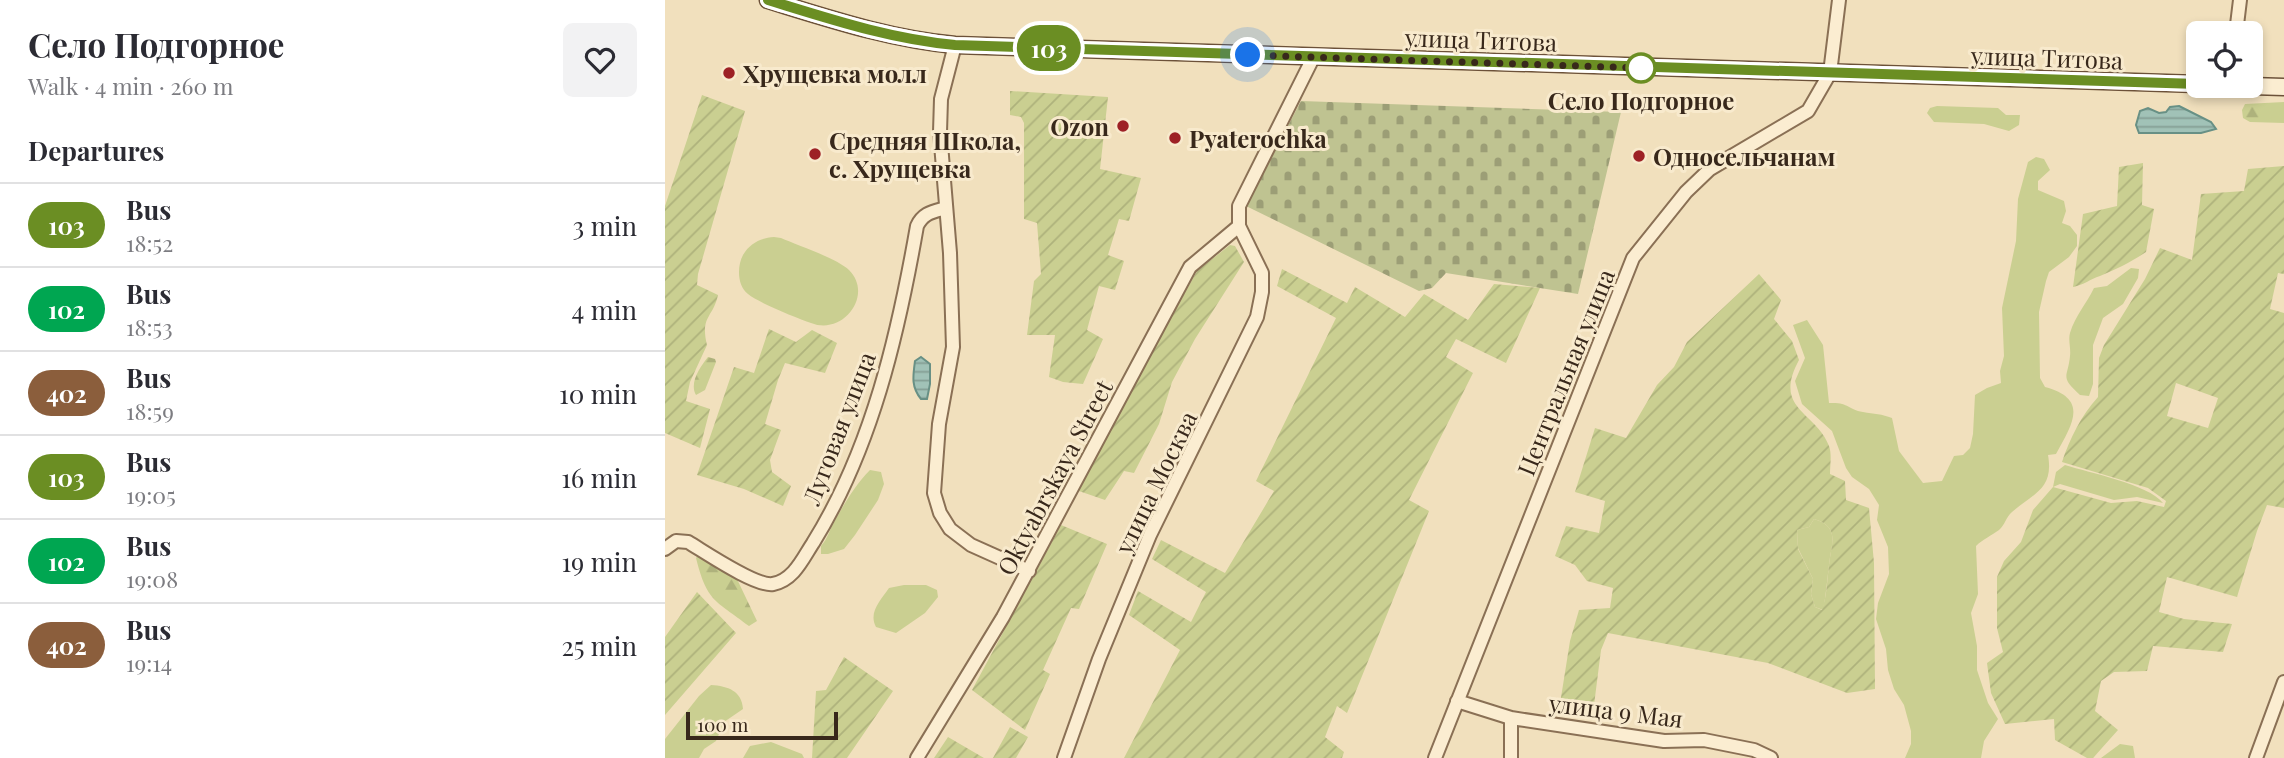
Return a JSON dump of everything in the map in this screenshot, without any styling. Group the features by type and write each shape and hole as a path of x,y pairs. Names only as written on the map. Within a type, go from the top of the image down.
{"main road":[{"name":"улица Титова","path":"768,0 873,32 916,41 955,45 2186,84"},
{"path":"2263,86 2284,87"}],"street":[{"path":"1830,74 1839,0"},
{"path":"2237,21 2240,0"},
{"path":"955,45 941,99 941,164 946,187 953,347 939,424 934,493 940,513 950,529 971,545 1029,571"},
{"path":"1239,226 1239,206 1314,56"},
{"name":"Центральная улица","path":"1435,758 1633,258 1686,192 1710,169 1808,111 1830,74"},
{"name":"Луговая улица","path":"665,550 676,541 688,542 756,580 771,584 786,579 796,569 835,508 880,391 899,317 917,226 921,217 927,213 946,208"},
{"name":"Oktyabrskaya Street","path":"917,758 1029,571 1190,267 1239,226"},
{"name":"улица Москва","path":"1064,758 1099,659 1150,535 1257,317 1262,292 1262,273 1239,226"},
{"path":"2256,758 2284,682"},
{"name":"улица 9 Мая","path":"1457,701 1511,718 1664,741 1704,740 1754,750 1771,758"},
{"path":"1511,718 1511,758"}],"green space":[{"path":"1010,91 1108,97 1100,169 1141,178 1129,221 1119,219 1108,255 1124,261 1115,290 1099,286 1087,330 1103,339 1083,384 1049,377 1055,335 1027,335 1034,281 1041,274 1037,223 1024,219 1024,123 1021,117 1010,115"},
{"path":"702,95 745,111 698,274 697,285 718,295 706,323 707,345 690,382 686,401 710,409 700,448 665,433 665,206"},
{"path":"1301,101 1621,112 1578,294 1446,273 1432,288 1419,291 1246,206"},
{"path":"2284,102 2284,123 2250,122 2243,118 2242,110 2245,104"},
{"path":"1930,108 1998,108 2006,115 2020,115 2019,125 2009,131 1984,124 1934,122 1927,113"},
{"path":"2036,157 2044,159 2050,170 2038,181 2038,190 2064,201 2066,211 2062,223 2070,226 2077,235 2077,246 2069,257 2049,272 2039,312 2040,378 2045,387 2068,398 2072,405 2072,422 2056,454 2048,455 2048,476 2045,483 2035,495 2010,514 1999,530 1976,546 1978,594 1971,613 1977,646 1977,670 1988,703 1998,719 1984,741 1981,758 1905,758 1911,744 1911,731 1904,705 1894,689 1888,670 1886,649 1876,619 1878,603 1889,574 1888,547 1877,520 1879,505 1869,489 1852,477 1846,468 1832,431 1802,404 1795,381 1805,358 1793,325 1807,320 1823,345 1829,403 1892,418 1899,451 1923,483 1942,481 1954,456 1963,455 1970,448 1975,395 2001,383 2000,371 2004,356 2002,308 2016,241 2018,199 2028,162"},
{"path":"2143,163 2142,205 2154,209 2146,252 2118,268 2073,287 2083,214 2117,206 2119,167"},
{"path":"2284,166 2284,274 2278,273 2270,309 2284,313 2284,508 2267,505 2237,597 2167,577 2159,612 2184,619 2232,624 2223,652 2153,646 2147,671 2114,672 2101,681 2095,711 2118,730 2093,758 2087,758 2055,740 2054,719 2005,724 1991,693 1987,663 2003,652 1997,628 1997,577 2004,561 2021,542 2033,510 2053,487 2111,503 2137,501 2164,507 2166,501 2148,488 2062,462 2077,428 2098,397 2099,358 2104,345 2145,279 2160,248 2192,260 2201,194 2244,191 2248,169","holes":["2176,383 2218,398 2208,428 2167,416"]},
{"path":"774,237 827,257 849,270 856,280 858,291 851,311 844,319 834,324 811,323 769,306 744,290 739,276 743,255 756,242"},
{"path":"1230,245 1235,246 1244,262 1195,339 1172,382 1159,424 1134,473 1124,471 1105,500 1076,490 1197,271"},
{"path":"2131,268 2139,269 2138,278 2123,304 2103,318 2093,345 2093,384 2089,396 2080,395 2066,377 2072,327 2094,288 2107,286"},
{"path":"1282,269 1347,303 1355,287 1405,317 1424,294 1468,320 1494,284 1540,288 1506,363 1456,339 1446,357 1473,373 1409,500 1429,511 1347,713 1337,706 1325,737 1344,752 1342,758 1124,758 1180,650 1129,615 1138,591 1191,622 1206,592 1152,559 1161,540 1225,573 1274,491 1256,481 1336,318 1277,286"},
{"path":"1759,274 1781,300 1774,319 1792,341 1799,360 1790,390 1793,400 1823,434 1830,449 1830,474 1845,481 1846,500 1869,508 1874,563 1875,689 1847,693 1768,663 1608,633 1601,650 1593,713 1559,710 1570,641 1579,610 1610,608 1613,588 1587,581 1575,565 1555,556 1566,526 1599,533 1605,501 1575,492 1595,428 1626,438 1657,385 1674,367 1687,342","holes":["1814,519 1828,527 1832,537 1822,610 1815,607 1811,594 1813,579 1798,549 1797,530 1809,527"]},
{"path":"769,329 796,342 812,330 837,343 825,373 785,363 778,380 765,424 781,430 770,460 772,472 791,486 783,506 744,489 697,475 734,367 754,373"},
{"path":"708,357 716,362 705,390 696,395 695,380"},
{"path":"2065,465 2145,490 2163,503 2137,497 2114,500 2060,484 2053,487 2056,472"},
{"path":"870,470 881,472 884,484 878,500 844,549 821,554 821,546 832,525 855,488"},
{"path":"1814,519 1828,527 1832,537 1823,610 1815,607 1811,594 1813,579 1798,548 1797,530 1809,527"},
{"path":"1061,525 1107,544 1079,609 1071,608 1043,670 1050,674 1025,730 972,690"},
{"path":"699,554 736,577 757,621 749,626 714,599 700,572 696,558"},
{"path":"926,585 937,590 938,597 925,613 896,633 876,627 874,611 879,602 889,588"},
{"path":"697,592 736,633 665,715 665,637"},
{"path":"844,657 893,691 847,758 812,758 816,691 826,690"},
{"path":"711,685 737,694 743,709 724,722 716,741 704,749 699,758 665,758 665,739"},
{"path":"1010,727 1028,737 1016,758 993,758"},
{"path":"948,737 984,758 934,758"},
{"path":"771,742 802,754 804,758 743,758 750,746"},
{"path":"2120,744 2133,746 2135,758 2101,758"}],"water":[{"path":"2179,106 2211,122 2216,129 2201,133 2139,133 2136,125 2140,111 2148,108 2159,113"},
{"path":"921,357 930,364 927,399 921,399 913,381 915,361"}],"bus line":[{"name":"103","path":"768,0 873,32 916,41 955,45 2186,84"}],"place":[{"name":"Село Подгорное","path":"1641,68"},
{"name":"Хрущевка молл","path":"729,73"},
{"name":"Ozon","path":"1123,126"},
{"name":"Pyaterochka","path":"1175,138"},
{"name":"Средняя Школа, с. Хрущевка","path":"815,154"},
{"name":"Односельчанам","path":"1639,156"}],"route":[{"path":"1248,55 1641,68"}]}
